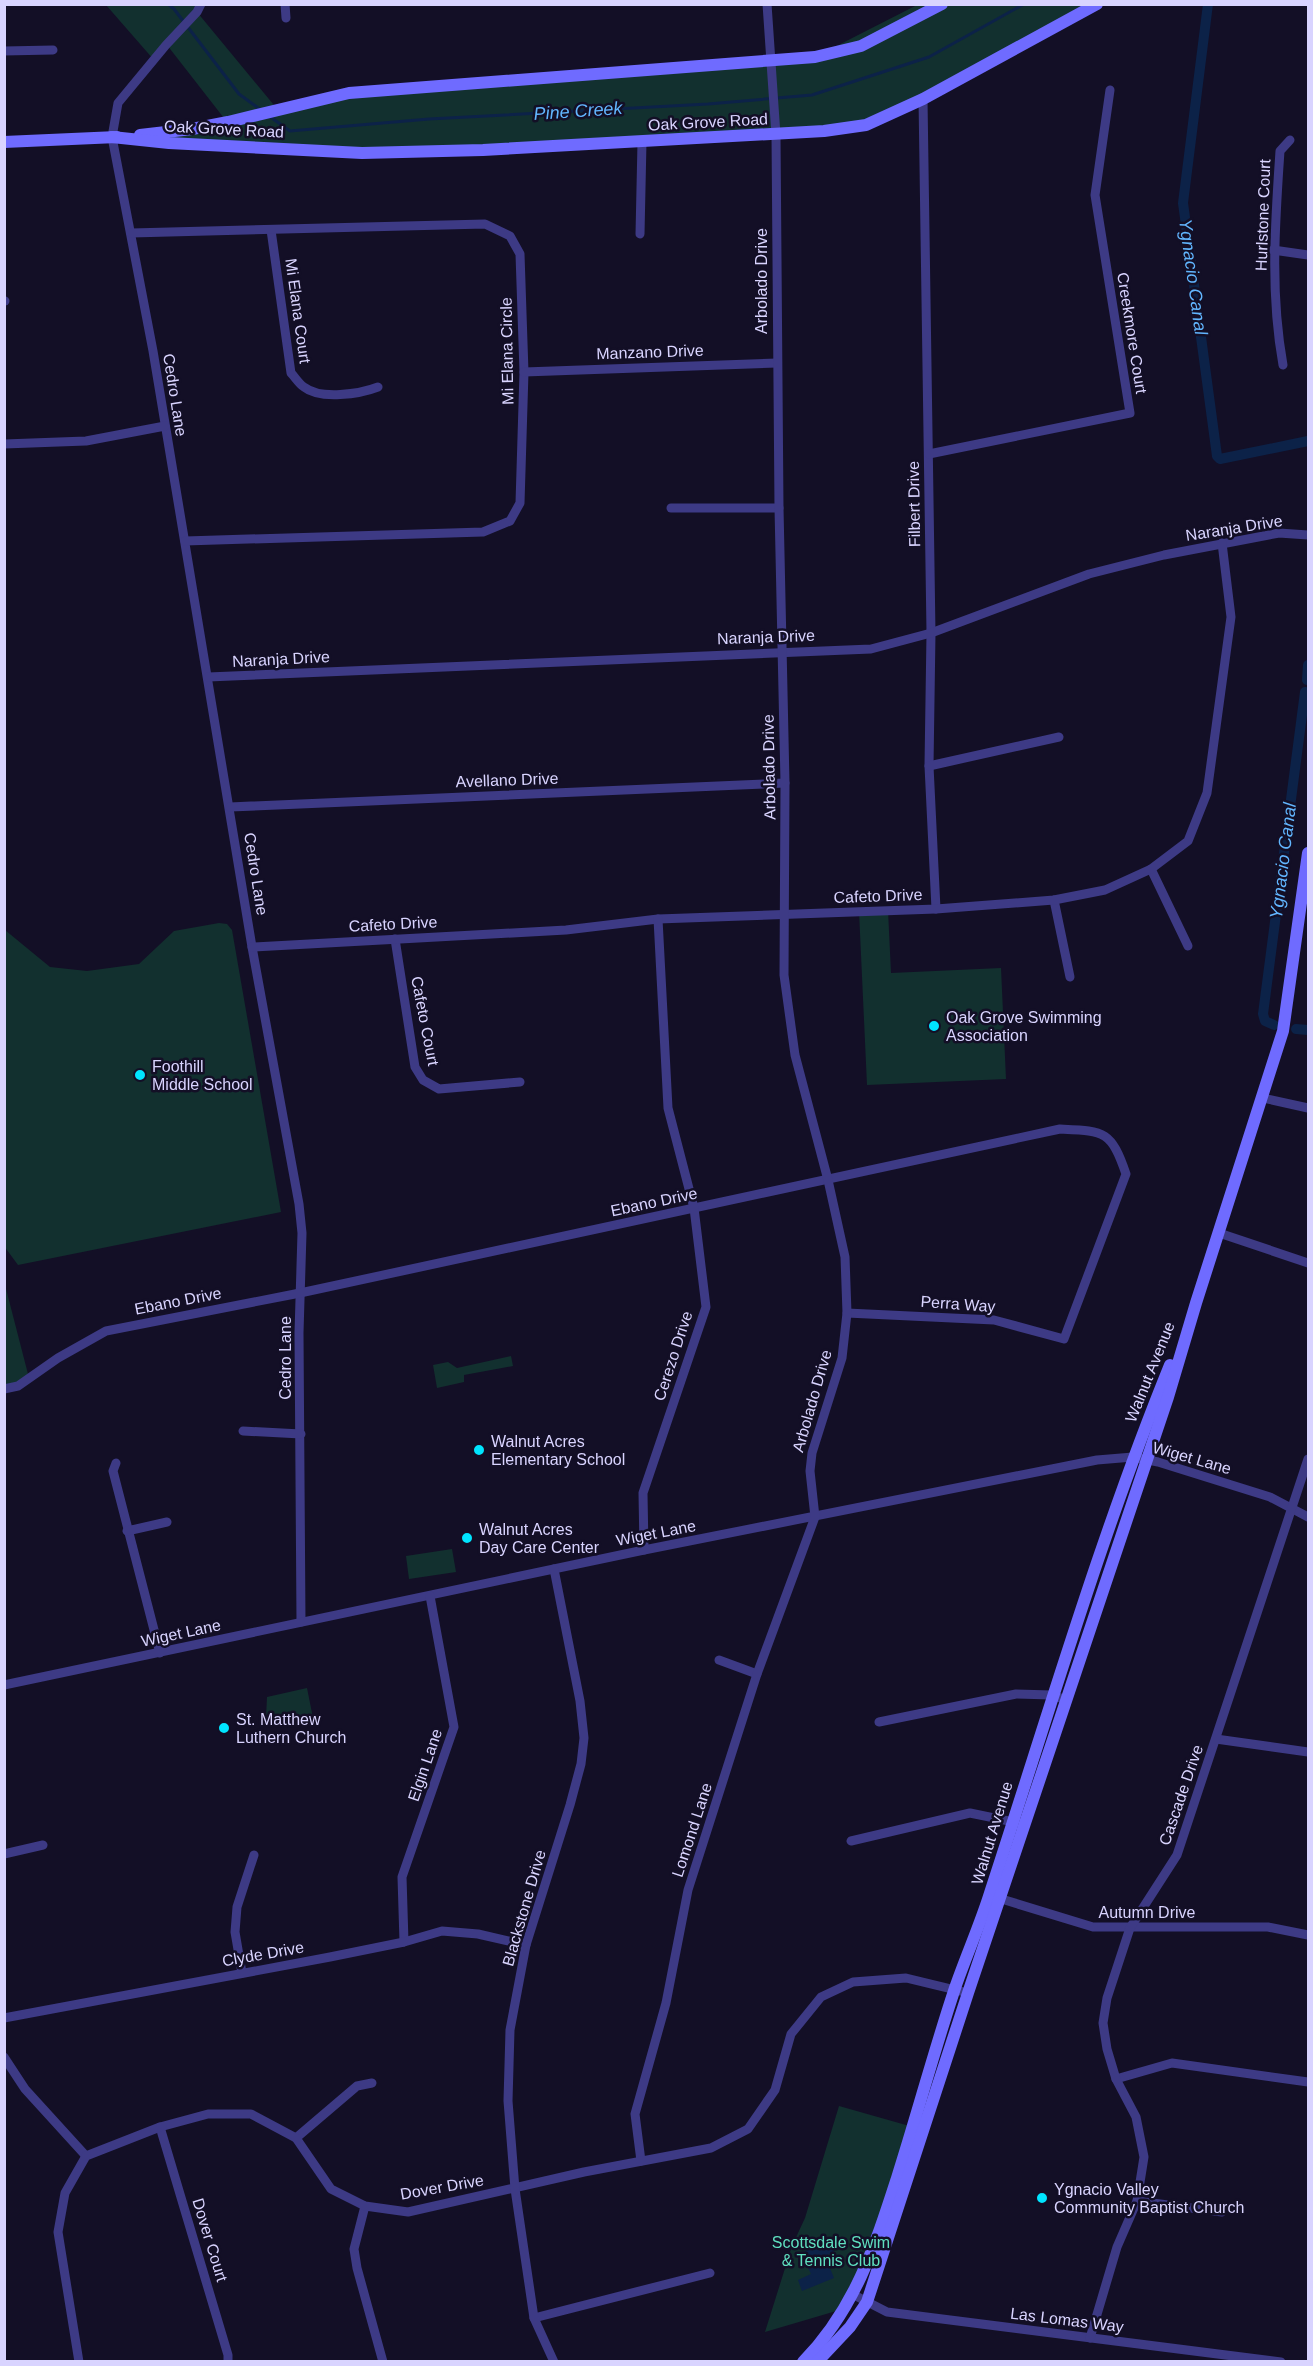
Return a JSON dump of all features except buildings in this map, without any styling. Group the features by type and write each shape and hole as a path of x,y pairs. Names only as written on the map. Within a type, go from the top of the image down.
{"street":[{"path":"285,4 286,18"},
{"name":"Arbolado Drive","path":"767,4 776,130 777,363 785,783 784,975 795,1055 828,1180 845,1257 848,1313 842,1358 812,1453 810,1471 815,1518"},
{"name":"Oak Grove Road","path":"4,142 112,137 192,129 349,93 815,57 854,49 942,4"},
{"name":"Oak Grove Road","path":"112,137 169,143 362,153 642,142 776,130 824,131 866,124 923,99 1097,4"},
{"path":"112,137 118,103 199,8"},
{"path":"4,51 53,50"},
{"name":"Creekmore Court","path":"929,454 1130,413 1095,195 1110,90"},
{"name":"Filbert Drive","path":"923,99 931,633 929,766 936,909"},
{"name":"Cedro Lane","path":"112,137 131,232 252,947 299,1204 302,1233 300,1293 302,1622"},
{"name":"Hurlstone Court","path":"1283,365 1273,250 1280,151 1290,140"},
{"path":"640,234 642,142"},
{"name":"Mi Elana Circle","path":"131,232 486,224 510,236 520,254 524,372 520,503 510,521 483,532 185,541"},
{"name":"Mi Elana Court","path":"271,230 291,373 304,388 322,394 362,393 378,387"},
{"path":"1273,250 1308,255"},
{"name":"Manzano Drive","path":"524,372 777,363"},
{"path":"4,444 86,441 165,426"},
{"path":"671,508 779,508"},
{"name":"Naranja Drive","path":"208,677 871,649 931,633 1089,574 1222,543 1280,533 1308,535"},
{"name":"Cafeto Drive","path":"252,947 566,930 658,919 936,909 1054,900 1105,890 1151,869 1188,841 1207,793 1231,617 1222,543"},
{"path":"929,766 1059,737"},
{"name":"Avellano Drive","path":"230,807 785,783"},
{"name":"Walnut Avenue","path":"1018,1822 1066,1700 1168,1397 1263,1098 1284,1024 1308,853"},
{"path":"1151,869 1188,946"},
{"path":"1054,900 1070,977"},
{"name":"Cerezo Drive","path":"644,1550 643,1493 706,1306 694,1208 668,1108 658,919"},
{"name":"Cafeto Court","path":"395,939 415,1067 423,1080 439,1089 520,1082"},
{"path":"1263,1098 1308,1108"},
{"name":"Ebano Drive","path":"4,1389 18,1386 58,1358 106,1331 300,1293 1060,1129 1097,1130 1117,1149 1126,1174 1064,1339"},
{"path":"1219,1233 1308,1263"},
{"name":"Walnut Avenue","path":"803,2361 824,2340 854,2295 872,2253 995,1897 1052,1695 1133,1457 1196,1303"},
{"name":"Perra Way","path":"848,1313 994,1320 1064,1339"},
{"path":"243,1431 301,1434"},
{"name":"Wiget Lane","path":"4,1685 644,1550 815,1518 1097,1460 1133,1457 1147,1459 1270,1497 1308,1517"},
{"name":"Cascade Drive","path":"1090,2338 1117,2247 1137,2201 1144,2157 1136,2117 1116,2079 1107,2049 1103,2023 1107,1998 1130,1928 1177,1855 1308,1460"},
{"path":"116,1463 113,1471 160,1653"},
{"name":"Lomond Lane","path":"641,2161 635,2114 666,2003 688,1890 757,1674 815,1518"},
{"path":"127,1531 168,1522"},
{"name":"Blackstone Drive","path":"554,2361 534,2318 515,2189 508,2101 510,2030 526,1945 570,1805 581,1764 584,1738 580,1701 555,1569"},
{"name":"Elgin Lane","path":"404,1942 402,1877 454,1727 430,1596"},
{"path":"719,1660 757,1674"},
{"path":"879,1722 1016,1694 1052,1695 1066,1700"},
{"path":"1216,1739 1308,1752"},
{"path":"851,1841 970,1813 1018,1822"},
{"path":"4,1854 43,1845"},
{"path":"242,1973 235,1932 237,1907 254,1855"},
{"name":"Autumn Drive","path":"995,1897 1093,1928 1268,1927 1308,1935"},
{"name":"Clyde Drive","path":"4,2018 404,1942 442,1931 478,1934 526,1945"},
{"name":"Dover Drive","path":"86,2156 160,2127 208,2114 251,2115 296,2138 331,2189 365,2206 408,2212 711,2148 748,2129 775,2090 792,2034 821,1997 853,1982 880,1979 906,1978 961,1991"},
{"name":"Walnut Avenue","path":"818,2361 850,2327 867,2302 961,1991"},
{"path":"4,2057 25,2089 86,2156 65,2193 58,2232 79,2361"},
{"path":"1116,2079 1172,2063 1308,2082"},
{"path":"296,2138 357,2086 372,2083"},
{"name":"Dover Court","path":"160,2127 228,2361"},
{"path":"1137,2201 1222,2212"},
{"path":"365,2206 354,2249 357,2268 383,2361"},
{"path":"534,2318 710,2273"},
{"name":"Las Lomas Way","path":"854,2295 887,2312 1281,2361"}],"green space":[{"path":"106,5 201,5 197,12 278,110 349,93 815,57 917,5 1097,5 866,125 362,153 112,137 227,122 167,45 154,60"},
{"name":"Oak Grove Swimming Association","path":"888,910 891,973 1001,968 1006,1079 867,1085 859,911"},
{"path":"219,923 227,924 232,930 281,1212 18,1265 4,1246 5,930 50,967 87,971 139,964 174,931"},
{"path":"4,1281 29,1378 4,1389"},
{"path":"511,1356 513,1366 464,1375 464,1382 437,1388 433,1365 448,1362 457,1368"},
{"path":"452,1549 456,1572 409,1579 406,1556"},
{"path":"307,1688 313,1718 274,1727 266,1718 267,1697"},
{"name":"Scottsdale Swim & Tennis Club","path":"839,2106 913,2127 891,2197 843,2309 765,2332 792,2246 805,2218"}],"water":[{"path":"830,2240 834,2252 825,2256 834,2278 802,2291 798,2280 811,2274 801,2253"}],"waterway":[{"name":"Pine Creek","path":"168,4 239,94 261,110"},
{"name":"Pine Creek","path":"269,116 290,131 429,119 708,104 812,95 929,57 1024,4"},
{"name":"Ygnacio Canal","path":"1208,4 1183,203 1217,456 1220,459 1308,441"},
{"name":"Ygnacio Canal","path":"1307,680 1308,665"},
{"name":"Ygnacio Canal","path":"1274,1025 1265,1021 1263,1014 1305,692"},
{"name":"Ygnacio Canal","path":"1296,1029 1308,1030"}],"place":[{"name":"Oak Grove Swimming Association","path":"934,1026"},
{"name":"Foothill Middle School","path":"140,1075"},
{"name":"Walnut Acres Elementary School","path":"479,1450"},
{"name":"Walnut Acres Day Care Center","path":"467,1538"},
{"name":"St. Matthew Luthern Church","path":"224,1728"},
{"name":"Ygnacio Valley Community Baptist Church","path":"1042,2198"}]}
